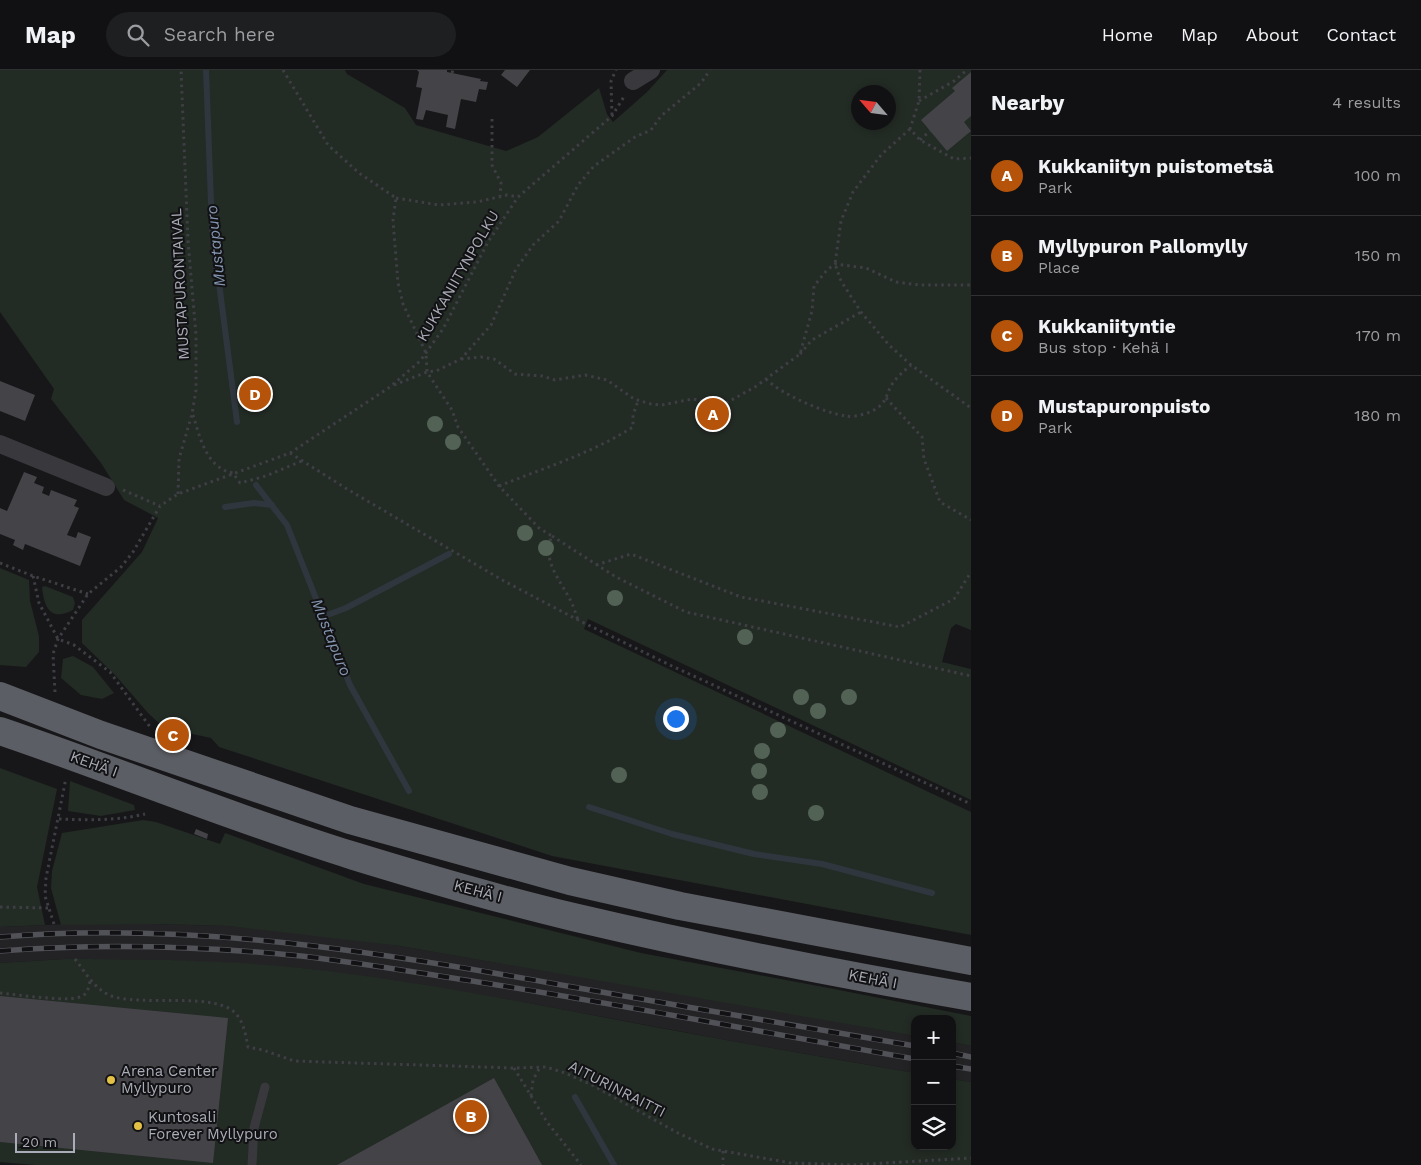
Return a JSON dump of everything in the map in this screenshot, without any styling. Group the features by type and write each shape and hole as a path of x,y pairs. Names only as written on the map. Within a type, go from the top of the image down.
{"highway":[{"name":"KEHÄ I","path":"0,696 101,735 342,817 570,881 680,906 971,961"},
{"name":"KEHÄ I","path":"0,731 252,822 352,855 471,890 572,917 775,961 971,997"}],"street":[{"path":"633,81 651,70"},
{"path":"0,444 106,488"}],"lane":[{"path":"252,1165 254,1128 265,1087"}],"path":[{"name":"MUSTAPURONTAIVAL","path":"178,494 179,459 192,414 196,390 196,335 188,241 181,70"},
{"path":"283,70 328,145 359,173 396,198 440,205 477,202 507,195 518,197"},
{"path":"612,116 611,81 616,70"},
{"path":"461,359 491,325 516,270 533,246 559,222 578,185 594,166 635,137 651,130 661,116 701,83 710,70"},
{"path":"920,70 918,101 910,129 882,155 853,192 841,221 835,264 841,281 861,312 889,345 911,366 971,408"},
{"path":"918,101 954,81 967,70"},
{"name":"KUKKANIITYNPOLKU","path":"160,506 178,494 290,453 390,387 420,361 443,329 488,242 518,197 612,116 633,81"},
{"path":"492,118 492,165 500,183 500,196"},
{"path":"910,129 920,140 954,159 971,158"},
{"path":"920,140 930,131"},
{"path":"396,198 393,220 398,283 403,304 426,353 427,372 452,410 458,427 499,486 539,528 616,577 686,612 971,676"},
{"path":"800,354 812,312 814,286 827,270 835,264 866,268 896,282 918,285 971,285"},
{"path":"390,387 427,372 436,371 461,359 481,357 494,360 515,374 542,376 554,380 586,375 600,378 607,380 638,401 662,405 693,398 714,403 726,403 766,379 800,354 812,340 861,312"},
{"path":"766,379 772,386 808,404 846,416 863,415 880,406 900,374 911,366"},
{"path":"886,398 922,437 924,459 940,502 971,520"},
{"path":"499,486 600,445 633,427 633,416 638,401"},
{"path":"192,414 200,439 213,462 224,471 233,473 240,483 266,476 302,460"},
{"path":"290,453 489,573 578,620 672,666 971,804"},
{"path":"55,692 53,654 58,639 88,594 121,567 133,552 160,506 121,489 106,488"},
{"path":"552,536 549,557 554,574 568,596 578,620"},
{"path":"596,565 631,554 741,598 900,627 954,599 971,572"},
{"path":"0,563 88,594"},
{"path":"33,576 39,603 58,639 74,645 110,672 150,728"},
{"path":"54,924 44,896 66,776"},
{"path":"59,819 116,819 145,814"},
{"path":"0,908 48,908"},
{"path":"0,993 59,999 79,998 88,990 90,981 75,959"},
{"name":"AITURINRAITTI","path":"90,981 101,991 111,996 128,999 203,1002 221,1005 236,1013 242,1023 248,1047 294,1061 514,1068 546,1067 583,1082 712,1149 791,1163 851,1165 971,1158"},
{"path":"514,1068 547,1122 581,1165"},
{"path":"531,1096 533,1080 539,1068"},
{"path":"723,1151 723,1165"}],"shaded area":[{"path":"0,70 345,70 347,74 405,108 416,125 506,151 538,137 599,88 607,114 613,122 647,92 667,70 971,70 971,630 956,624 951,628 942,662 971,669 971,800 588,619 584,629 971,812 971,935 552,856 219,747 211,738 164,728 148,713 115,675 82,643 82,620 142,552 158,518 124,500 101,463 51,399 54,389 0,312"},
{"path":"0,568 29,580 30,601 39,636 39,652 26,667 0,665"},
{"path":"45,586 73,597 75,603 73,610 59,614 50,610 44,601 42,587"},
{"path":"73,656 93,667 114,693 102,699 81,695 61,678 63,659"},
{"path":"0,768 57,789 37,887 45,925 0,927"},
{"path":"70,781 134,805 135,810 101,816 68,811"},
{"path":"143,820 156,822 220,844 225,833 364,884 641,953 971,1016 971,1046 956,1043 956,1015 911,1015 911,1035 400,946 228,926 156,924 61,925 51,888 52,871 62,833"},
{"path":"69,924 228,926 303,933 400,946 911,1035 911,1072 399,981 301,968 158,960 65,959 0,963 0,927"},
{"path":"65,959 154,960 273,965 347,973 479,994 911,1072 911,1150 956,1150 956,1080 971,1082 971,1165 35,1165 0,1162 0,963"},
{"path":"956,1043 971,1046 971,1082 956,1080"}],"building":[{"path":"417,70 447,70 447,72 488,82 486,90 479,89 476,102 461,99 455,129 446,127 448,115 426,110 423,120 416,119 422,88 416,87 419,72"},
{"path":"505,70 530,70 517,87 501,75"},
{"path":"971,72 971,116 964,122 971,131 947,151 921,120 955,91 952,88"},
{"path":"0,381 35,395 25,421 0,411"},
{"path":"24,472 37,477 34,483 44,487 42,493 49,496 51,490 77,500 74,506 79,508 67,535 76,538 78,532 91,537 80,566 25,544 23,550 13,545 15,540 0,534 0,508 7,511"},
{"path":"159,725 171,730 169,734 157,730"},
{"path":"196,829 208,834 207,839 194,834"},
{"name":"Arena Center Myllypuro","path":"0,996 228,1018 213,1163 0,1142"},
{"path":"494,1078 542,1165 337,1165 406,1127"}],"waterway":[{"name":"Mustapuro","path":"206,70 212,229 237,422"},
{"name":"Mustapuro","path":"256,485 287,525 350,685 409,791"},
{"path":"225,507 254,503 272,505"},
{"path":"322,617 346,608 449,554"},
{"path":"589,807 672,834 754,854 822,864 932,893"},
{"name":"Mustapuro","path":"575,1097 614,1165"}],"railway":[{"path":"0,937 72,933 143,933 214,937 356,951 497,973 911,1045"},
{"path":"0,951 113,946 189,948 301,956 539,992 911,1058"},
{"path":"956,1054 971,1057"},
{"path":"956,1067 971,1069"}],"place":[{"name":"Mustapuronpuisto","path":"255,394"},
{"name":"Kukkaniityn puistometsä","path":"713,414"},
{"name":"Kukkaniityntie","path":"173,735"},
{"name":"Arena Center Myllypuro","path":"111,1080"},
{"name":"Myllypuron Pallomylly","path":"471,1116"},
{"name":"Kuntosali Forever Myllypuro","path":"138,1126"}]}
